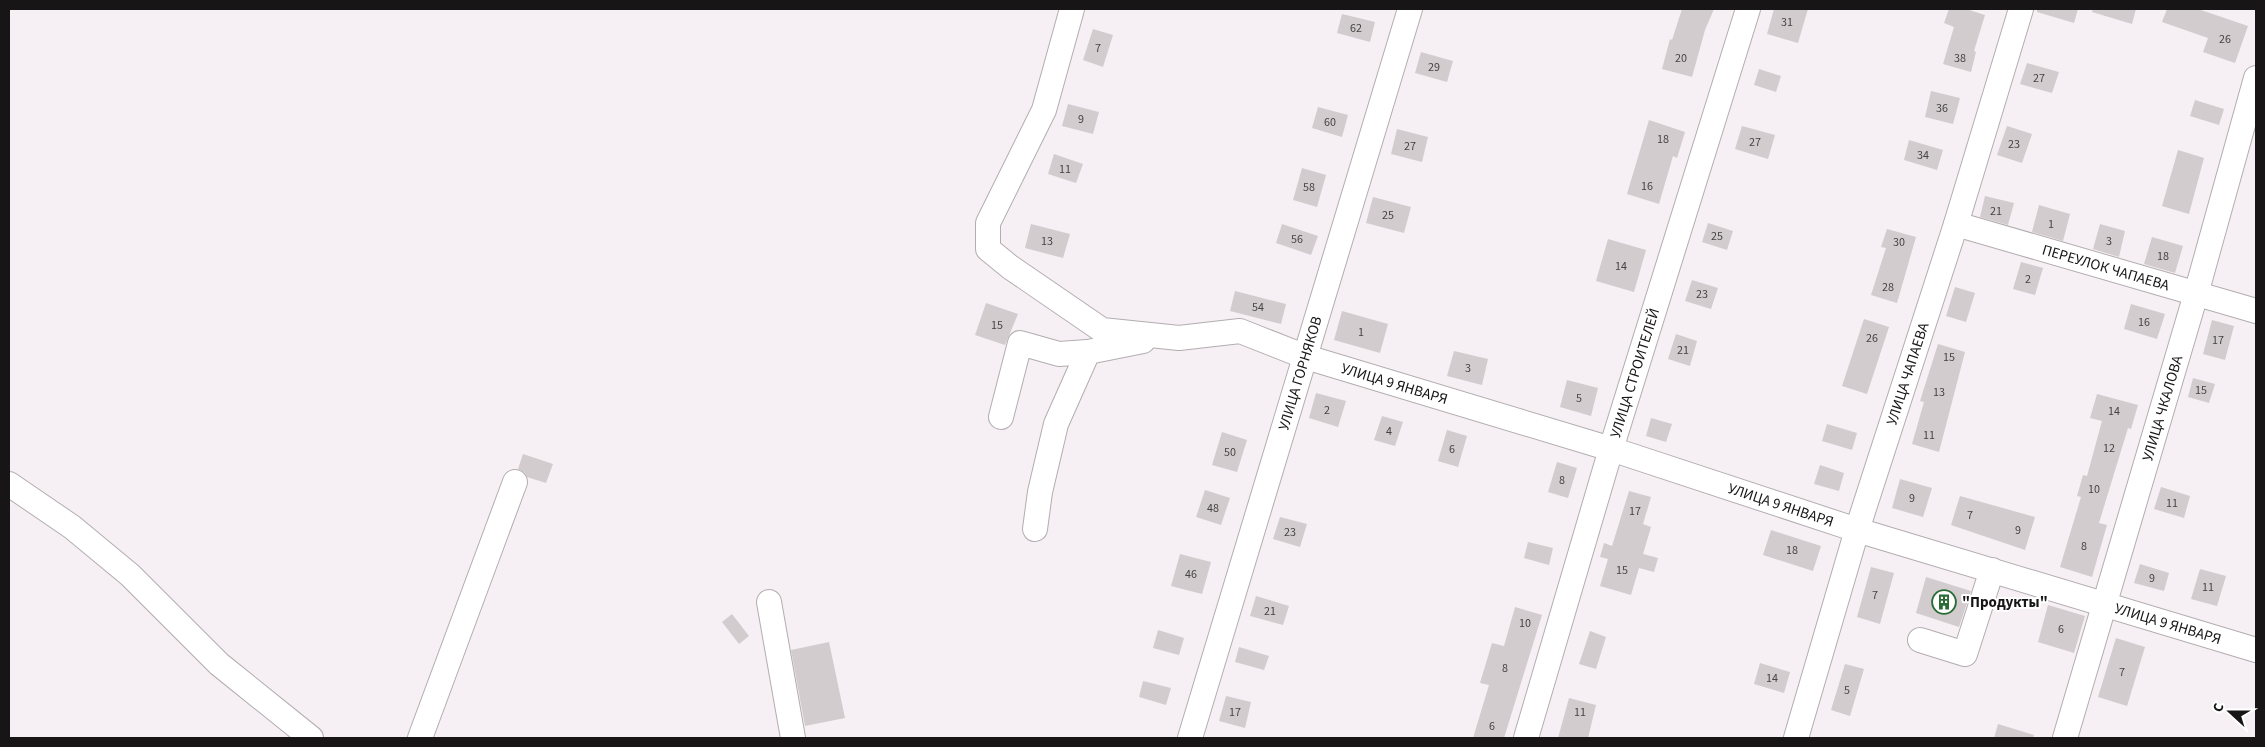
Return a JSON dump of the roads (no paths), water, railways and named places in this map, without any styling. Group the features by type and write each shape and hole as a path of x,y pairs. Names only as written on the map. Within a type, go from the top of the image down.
{"street":[{"path":"1072,9 1044,110 988,223 988,249 1010,267 1102,330 1167,337"},
{"name":"УЛИЦА ГОРНЯКОВ","path":"1190,738 1410,9"},
{"name":"УЛИЦА СТРОИТЕЛЕЙ","path":"1526,738 1611,449 1748,9"},
{"name":"УЛИЦА ЧАПАЕВА","path":"1796,738 1857,530 1956,224 2021,9"},
{"name":"УЛИЦА ЧКАЛОВА","path":"2065,738 2196,294 2256,78"},
{"name":"ПЕРЕУЛОК ЧАПАЕВА","path":"1956,224 2256,311"},
{"name":"УЛИЦА 9 ЯНВАРЯ","path":"1167,337 1179,338 1240,331 1306,357 1611,449 1857,530 2256,650"},
{"path":"1001,417 1020,343 1059,354 1088,352 1167,337"},
{"path":"1035,529 1040,492 1056,424 1088,352"},
{"path":"420,738 515,482"},
{"path":"9,484 72,527 130,575 219,664 311,738"},
{"path":"1920,640 1965,654 1992,570"},
{"path":"769,602 793,738"}],"place":[{"name":"\"Продукты\"","path":"1944,602"}]}
